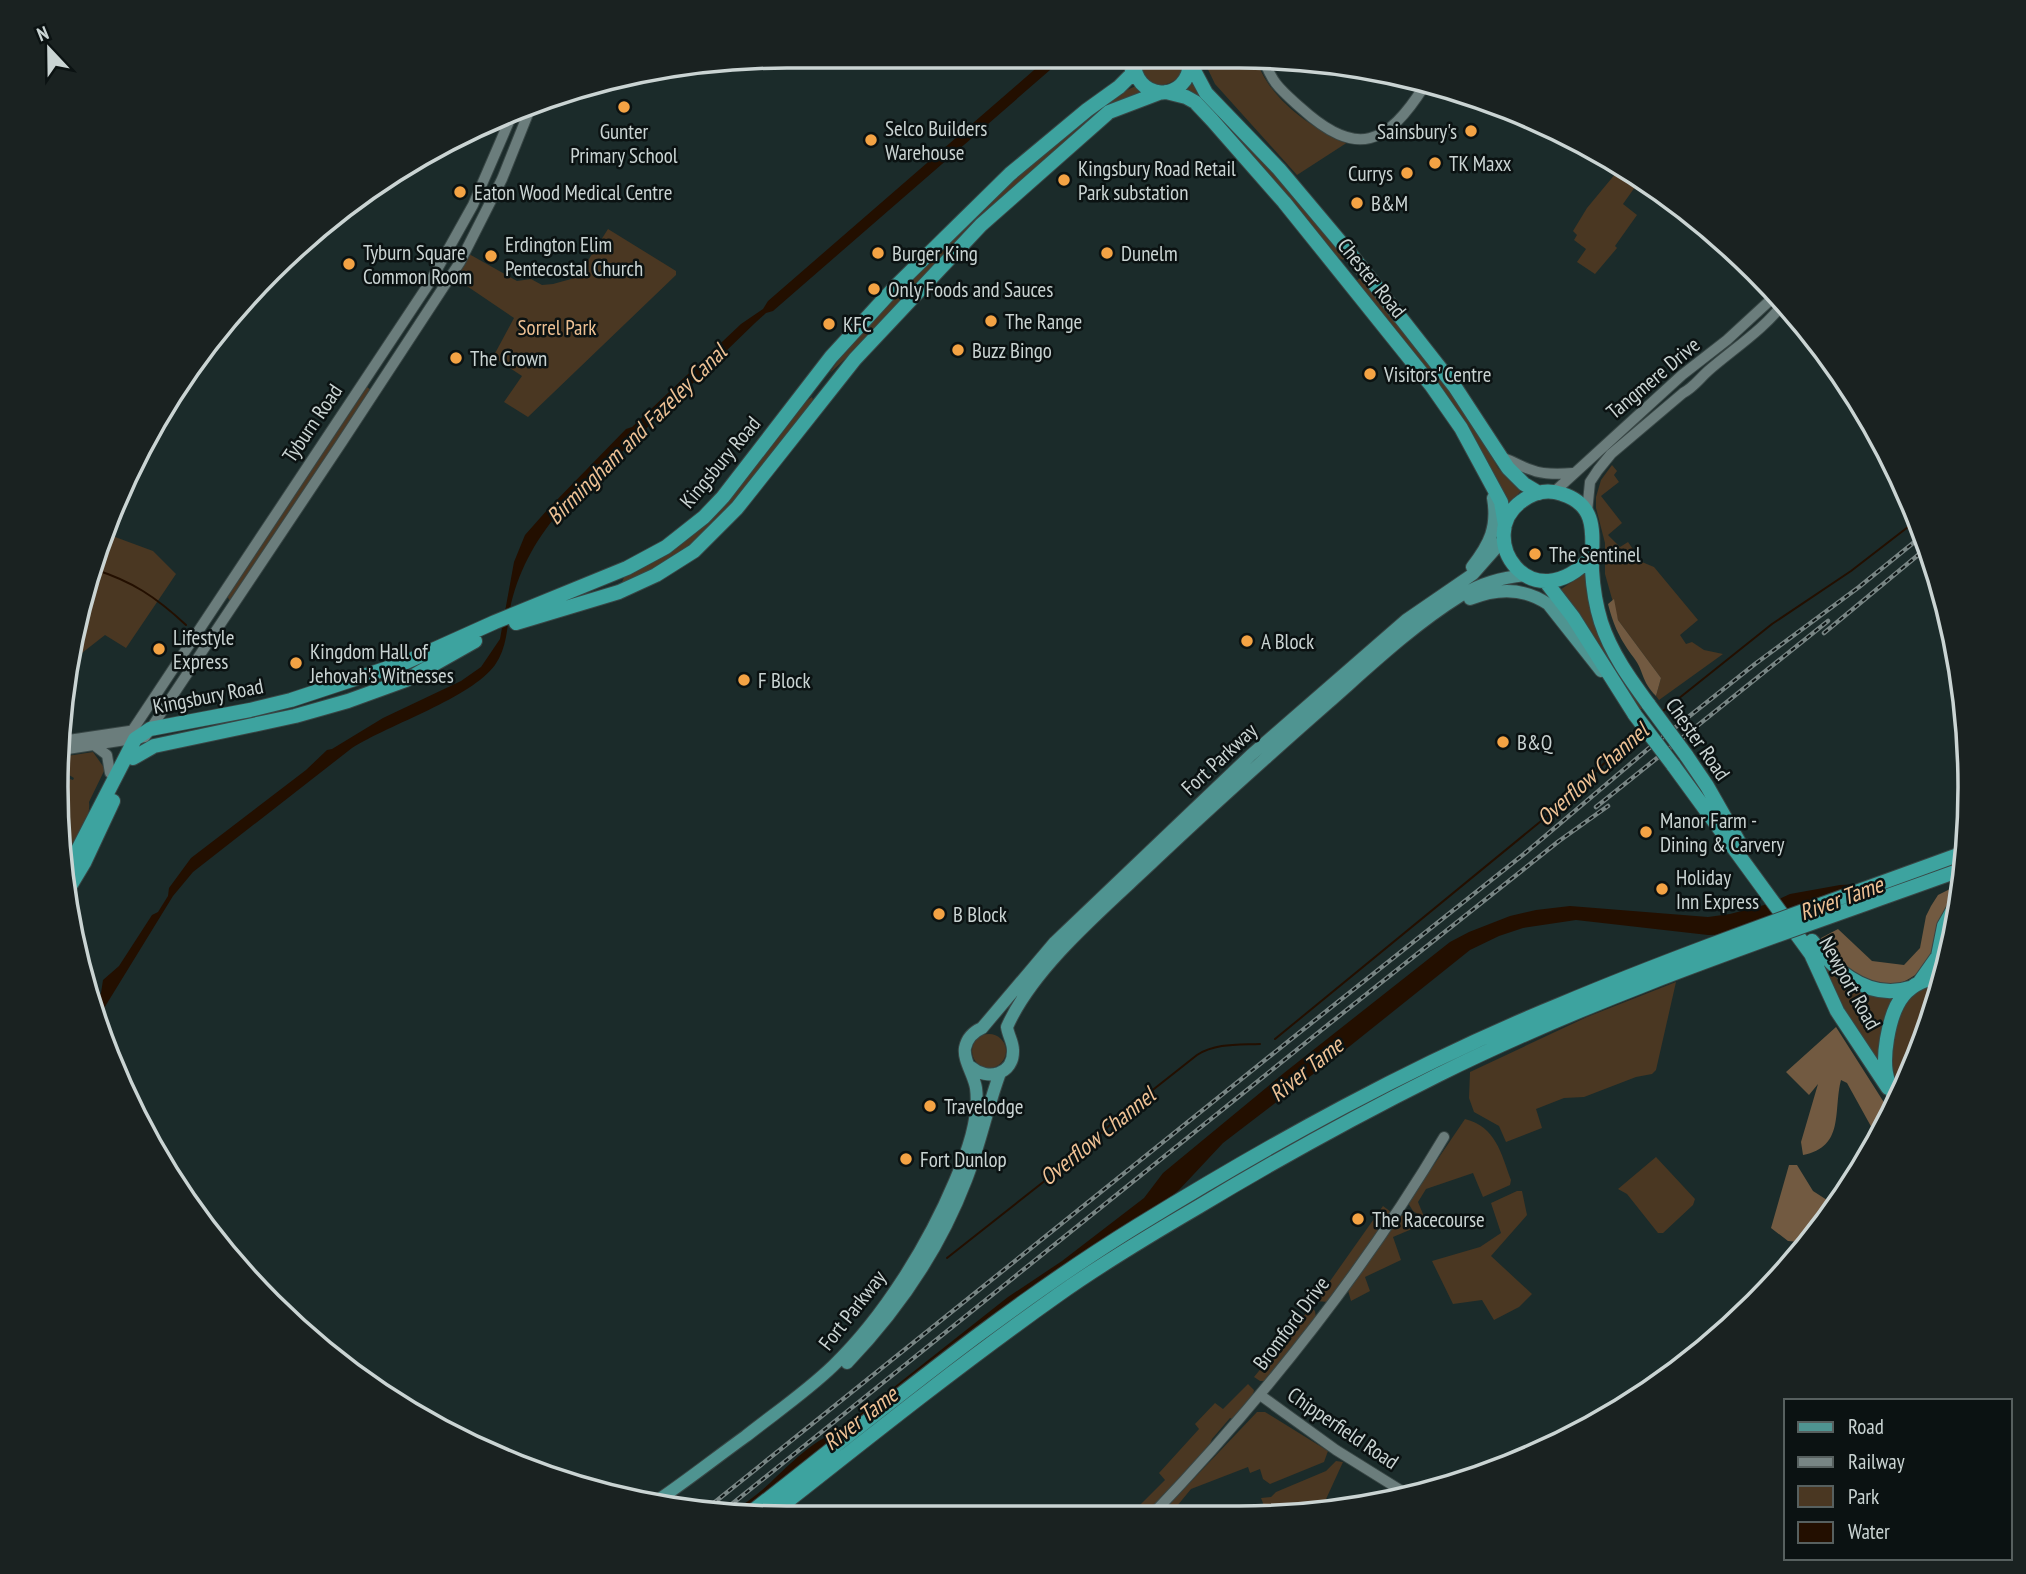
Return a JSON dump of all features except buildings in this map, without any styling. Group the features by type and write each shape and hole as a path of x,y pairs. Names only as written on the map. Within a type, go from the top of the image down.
{"highway":[{"name":"Kingsbury Road","path":"138,734 291,700 405,662 518,617 666,547 723,498 814,379 896,286 983,198 1119,87 1131,75 1132,68"},
{"name":"Chester Road","path":"1135,68 1139,82 1148,89 1186,97 1195,102 1284,202 1456,420 1501,502 1505,525"},
{"path":"1163,92 1182,84 1188,77 1190,68"},
{"name":"Chester Road","path":"1196,68 1206,93 1279,169 1353,257 1455,387 1499,457 1515,476 1539,493"},
{"name":"Kingsbury Road","path":"518,617 619,592 656,575 694,551 737,508 855,359 981,225 1110,112 1163,92"},
{"path":"1119,107 1150,102 1183,102 1212,121"},
{"path":"1353,257 1348,266 1349,274 1380,321"},
{"path":"814,379 828,380 855,359"},
{"path":"793,406 811,392 816,393 820,401"},
{"path":"1554,492 1573,498 1587,512 1594,535 1592,556 1570,576 1546,582 1525,575 1510,560 1503,540 1505,525 1517,504 1539,493 1554,492"},
{"name":"Chester Road","path":"1592,556 1592,576 1601,622 1627,675 1707,786 1774,900"},
{"name":"Chester Road","path":"1546,582 1573,617 1635,715 1774,900"},
{"name":"Kingsbury Road","path":"133,758 154,746 295,716 406,680 494,627"},
{"path":"316,693 311,698 312,702 320,709"},
{"path":"291,700 296,701 299,708 295,716"},
{"path":"138,734 246,728"},
{"path":"74,879 133,758 138,734"},
{"path":"97,813 101,793 110,773 138,734"},
{"name":"Tyburn Road","path":"72,861 138,734"},
{"path":"761,1505 986,1328 1136,1227 1256,1156 1437,1060 1556,1005 1728,937 1954,856"},
{"path":"782,1506 1060,1293 1143,1239 1352,1119 1442,1073 1561,1019 1732,950 1953,873"},
{"name":"Newport Road","path":"1774,900 1820,952 1857,983 1879,992 1901,991 1931,980"},
{"name":"Newport Road","path":"1800,931 1837,1011 1890,1091"},
{"path":"1888,1088 1884,1067 1892,1013 1898,1002 1937,958"}],"main road":[{"path":"1406,620 1470,569 1491,539 1496,513 1488,478"},
{"name":"Fort Parkway","path":"664,1495 809,1388 834,1365 873,1320 905,1275 955,1181 968,1146 976,1105 976,1091 966,1059 965,1046 971,1035 982,1028 1055,942 1251,755 1406,620 1474,574 1503,540"},
{"name":"Fort Parkway","path":"677,1497 814,1394 882,1324 912,1283 965,1183 1000,1073 1008,1067 1013,1055 1007,1027 1021,1000 1049,964 1228,791 1383,654 1461,595 1502,578 1525,575"},
{"path":"1429,618 1483,593 1508,590 1523,592 1548,604 1620,694"},
{"path":"982,1028 997,1028 1009,1038"},
{"path":"971,1068 988,1076 1000,1073"}],"street":[{"path":"1267,69 1270,78 1289,98 1324,128 1344,138 1370,138 1389,129 1401,121 1420,92"},
{"name":"Tyburn Road","path":"138,734 167,704 201,655 460,261 506,167 527,117"},
{"name":"Tyburn Road","path":"138,734 212,614 430,282 457,237 509,124"},
{"path":"493,163 506,167"},
{"name":"Tangmere Drive","path":"1554,492 1682,375 1727,341 1769,302"},
{"name":"Tangmere Drive","path":"1587,512 1590,481 1607,458 1694,387 1704,374 1776,310"},
{"path":"1499,457 1511,459 1531,470 1573,473"},
{"path":"138,734 179,677 201,655"},
{"path":"167,704 166,710 172,719 187,722"},
{"name":"Kingsbury Road","path":"70,740 138,734"},
{"name":"Kingsbury Road","path":"70,749 138,734"},
{"path":"94,745 107,755 110,773"},
{"name":"Bromford Drive","path":"1160,1506 1260,1395 1384,1231 1444,1137"},
{"name":"Chipperfield Road","path":"1260,1395 1336,1450 1397,1488"}],"green space":[{"path":"1141,68 1183,68 1180,77 1164,85 1152,84"},
{"path":"1207,68 1260,69 1269,85 1292,110 1334,137 1348,142 1297,175 1215,84"},
{"path":"1195,80 1325,233 1345,258 1343,260 1335,256 1186,91"},
{"path":"1136,86 1142,94 1114,107 830,373 849,343 998,190 1111,97"},
{"path":"1614,175 1635,187 1623,204 1637,215 1615,246 1617,248 1595,274 1577,262 1586,249 1574,240 1577,235 1573,231 1587,208"},
{"name":"Sorrel Park","path":"608,229 676,271 676,275 528,417 504,402 522,376 493,357 514,318 455,278 469,254 517,281 531,279 542,285 571,279 582,270"},
{"path":"1363,276 1470,418 1498,468 1521,491 1505,507 1356,281"},
{"path":"367,387 371,390 230,601 227,596"},
{"path":"812,397 814,403 751,484 717,522 671,560 621,585 626,572 665,552 781,433"},
{"path":"1612,465 1617,471 1614,475 1619,482 1601,496 1622,523 1608,535 1620,547 1628,542 1642,562 1654,567 1698,620 1680,635 1686,644 1692,642 1704,650 1723,654 1659,700 1656,696 1661,678 1618,620 1605,574 1605,543 1596,508 1596,497 1601,480"},
{"path":"114,536 153,551 176,574 126,648 105,635 81,654 93,601"},
{"path":"1586,572 1590,605 1645,706 1640,710 1588,627 1560,590"},
{"path":"93,752 105,769 89,802 84,825 73,846 68,787 70,779 74,778 69,775 69,756"},
{"path":"1820,959 1862,991 1895,998 1880,1066 1847,1018"},
{"path":"1676,982 1656,1070 1652,1074 1636,1077 1584,1097 1564,1098 1536,1109 1542,1128 1506,1142 1499,1126 1474,1112 1469,1098 1470,1072 1587,1017"},
{"path":"1929,986 1920,1018 1894,1083 1890,1058 1898,1015 1915,991"},
{"path":"989,1034 1001,1039 1006,1051 1001,1063 989,1068 977,1063 972,1051 977,1039"},
{"path":"1465,1119 1484,1128 1496,1142 1511,1180 1510,1185 1483,1197 1473,1173 1426,1189 1418,1202 1425,1219 1413,1211 1408,1203"},
{"path":"1656,1157 1695,1199 1693,1205 1663,1233 1658,1233 1627,1194 1618,1189"},
{"path":"1522,1191 1527,1215 1491,1256 1532,1294 1519,1307 1494,1320 1482,1300 1453,1304 1432,1261 1480,1247 1501,1233 1491,1203"},
{"path":"1383,1206 1391,1212 1328,1302 1316,1301"},
{"path":"1403,1215 1419,1226 1393,1237 1401,1260 1365,1277 1370,1291 1351,1301 1347,1287 1366,1265 1398,1217"},
{"path":"1311,1307 1316,1318 1265,1381 1254,1377"},
{"path":"1248,1384 1254,1390 1253,1395 1233,1419 1230,1418 1212,1439 1209,1447 1155,1506 1139,1506 1165,1480 1159,1473 1199,1429 1195,1424 1215,1403 1223,1409"},
{"path":"1257,1412 1265,1412 1328,1451 1324,1462 1270,1484 1263,1479 1260,1469 1250,1473 1248,1467 1191,1489 1177,1506 1168,1506"},
{"path":"1336,1461 1343,1462 1325,1501 1264,1505 1261,1498 1271,1497 1276,1492 1326,1471"}],"shaded area":[{"path":"1614,599 1618,620 1661,678 1656,696 1615,626 1608,604"},
{"path":"1951,889 1946,915 1936,933 1927,963 1905,981 1893,985 1870,982 1849,969 1822,944 1821,938 1838,929 1872,961 1904,965 1920,948 1926,916 1938,895"},
{"path":"1836,1027 1885,1103 1871,1127 1847,1083 1841,1080 1835,1126 1831,1136 1826,1144 1816,1151 1803,1155 1801,1142 1818,1084 1809,1095 1786,1072"},
{"path":"1789,1165 1797,1165 1813,1191 1827,1200 1795,1242 1788,1241 1771,1228"}],"water":[{"name":"Birmingham and Fazeley Canal","path":"1036,68 1052,68 773,311 766,313 558,514 542,535 522,570 513,596 502,652 484,677 468,689 352,748 193,872 173,896 103,1009 99,995 103,980 119,966 152,915 158,912 168,896 169,888 191,858 306,770 327,750 383,718 461,681 481,667 500,639 514,562 525,535 626,429 632,427 741,324 763,309 768,301"},
{"name":"River Tame","path":"1955,851 1953,865 1838,909 1772,927 1708,935 1576,920 1523,928 1470,950 1223,1143 1179,1190 1113,1243 758,1505 744,1504 810,1447 837,1432 1008,1297 1062,1261 1144,1198 1163,1173 1450,942 1510,916 1536,910 1570,906 1708,917 1768,904 1790,894 1861,884"}],"waterway":[{"name":"Overflow Channel","path":"1663,711 1772,624 1851,571 1909,526"},
{"path":"101,572 143,591 186,625"},
{"name":"Overflow Channel","path":"1275,1039 1568,799 1639,729"},
{"name":"Overflow Channel","path":"947,1258 1070,1161 1121,1115 1197,1055 1219,1047 1260,1044"}],"railway":[{"path":"715,1502 1524,854 1648,749 1915,542"},
{"path":"1824,633 1919,554"},
{"path":"1596,807 1828,621"},
{"path":"733,1503 1329,1024 1559,841 1608,806"}],"place":[{"name":"Gunter Primary School","path":"624,107"},
{"name":"Sainsbury's","path":"1471,131"},
{"name":"Selco Builders Warehouse","path":"871,140"},
{"name":"TK Maxx","path":"1435,163"},
{"name":"Currys","path":"1407,173"},
{"name":"Kingsbury Road Retail Park substation","path":"1064,180"},
{"name":"Eaton Wood Medical Centre","path":"460,192"},
{"name":"B&M","path":"1357,203"},
{"name":"Burger King","path":"878,253"},
{"name":"Dunelm","path":"1107,253"},
{"name":"Erdington Elim Pentecostal Church","path":"491,256"},
{"name":"Tyburn Square Common Room","path":"349,264"},
{"name":"Only Foods and Sauces","path":"874,289"},
{"name":"The Range","path":"991,321"},
{"name":"KFC","path":"829,324"},
{"name":"Buzz Bingo","path":"958,350"},
{"name":"The Crown","path":"456,358"},
{"name":"Visitors' Centre","path":"1370,374"},
{"name":"The Sentinel","path":"1535,554"},
{"name":"A Block","path":"1247,641"},
{"name":"Lifestyle Express","path":"159,649"},
{"name":"Kingdom Hall of Jehovah's Witnesses","path":"296,663"},
{"name":"F Block","path":"744,680"},
{"name":"B&Q","path":"1503,742"},
{"name":"Manor Farm - Dining & Carvery","path":"1646,832"},
{"name":"Holiday Inn Express","path":"1662,889"},
{"name":"B Block","path":"939,914"},
{"name":"Travelodge","path":"930,1106"},
{"name":"Fort Dunlop","path":"906,1159"},
{"name":"The Racecourse","path":"1358,1219"}]}
